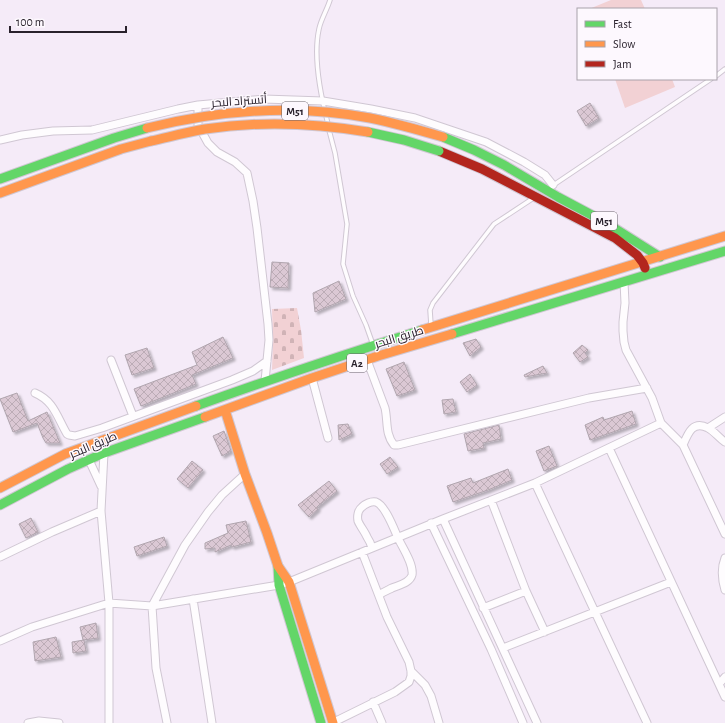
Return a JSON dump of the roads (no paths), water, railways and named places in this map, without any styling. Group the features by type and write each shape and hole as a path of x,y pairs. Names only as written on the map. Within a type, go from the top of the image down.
{"main road":[{"name":"أتستراد البحر","path":"0,179 114,138 183,119 220,114 295,110 370,118 407,126 443,137 474,150 549,187"},
{"name":"أتستراد البحر","path":"0,193 122,149 186,132 259,124 332,126 404,140 439,151 482,169 615,238 631,250 643,262"},
{"name":"M51","path":"549,187 558,197 603,221 660,257"},
{"name":"طريق البحر","path":"0,488 65,454 265,381 373,345 725,236"},
{"path":"696,245 700,259"},
{"name":"طريق البحر","path":"0,505 68,469 104,453 312,378 725,251"},
{"path":"643,262 647,275"},
{"path":"225,410 245,474 268,533 278,566 279,585 321,723"},
{"path":"278,566 289,582 333,723"}],"street":[{"path":"0,140 22,135 53,131 92,130 198,105 264,99 323,101 415,118 486,142 545,175 549,187"},
{"path":"198,105 198,125 208,143 217,152 235,162 247,173 257,228 268,324 269,340 265,381"},
{"path":"624,282 625,303 622,322 626,350 647,388 656,407 661,423 683,445 725,534"},
{"path":"112,360 133,416"},
{"path":"367,360 385,408 388,435 394,445 589,398 647,388"},
{"path":"34,393 45,398 56,413 67,434 75,436 90,432 232,380 253,371 267,361"},
{"path":"312,378 328,438"},
{"path":"232,380 235,392"},
{"path":"708,428 725,417"},
{"path":"0,641 32,627 109,603 152,606 279,585 289,582 431,523 535,483 661,423"},
{"path":"683,445 689,432 694,427 702,426 708,428 725,442"},
{"path":"609,448 725,697"},
{"path":"104,453 101,486 101,511 109,603 109,723"},
{"path":"89,460 101,486"},
{"path":"167,723 156,668 152,606 185,545 208,512 222,495 245,474"},
{"path":"535,483 647,723"},
{"path":"491,500 526,591 545,632"},
{"path":"372,548 368,537 358,521 360,508 368,502 375,502 381,507 392,522 409,560 412,575 404,584 379,595"},
{"path":"0,557 101,511"},
{"path":"443,519 537,723"},
{"path":"431,523 491,649 523,723"},
{"path":"333,723 395,692 409,682 411,676 409,662 387,616 362,552"},
{"path":"725,558 722,574 725,590"},
{"path":"503,648 671,582"},
{"path":"483,608 526,591"},
{"path":"193,599 212,723"},
{"path":"411,671 425,685 431,696 439,723"},
{"path":"719,684 725,677"},
{"path":"374,702 382,723"},
{"path":"28,723 39,721 59,723"}],"lane":[{"path":"330,0 319,28 316,49 321,91 335,153 347,224 343,264 353,296 373,345"},
{"path":"717,75 725,69"},
{"path":"431,328 430,310 433,303 494,224 710,80"}]}
